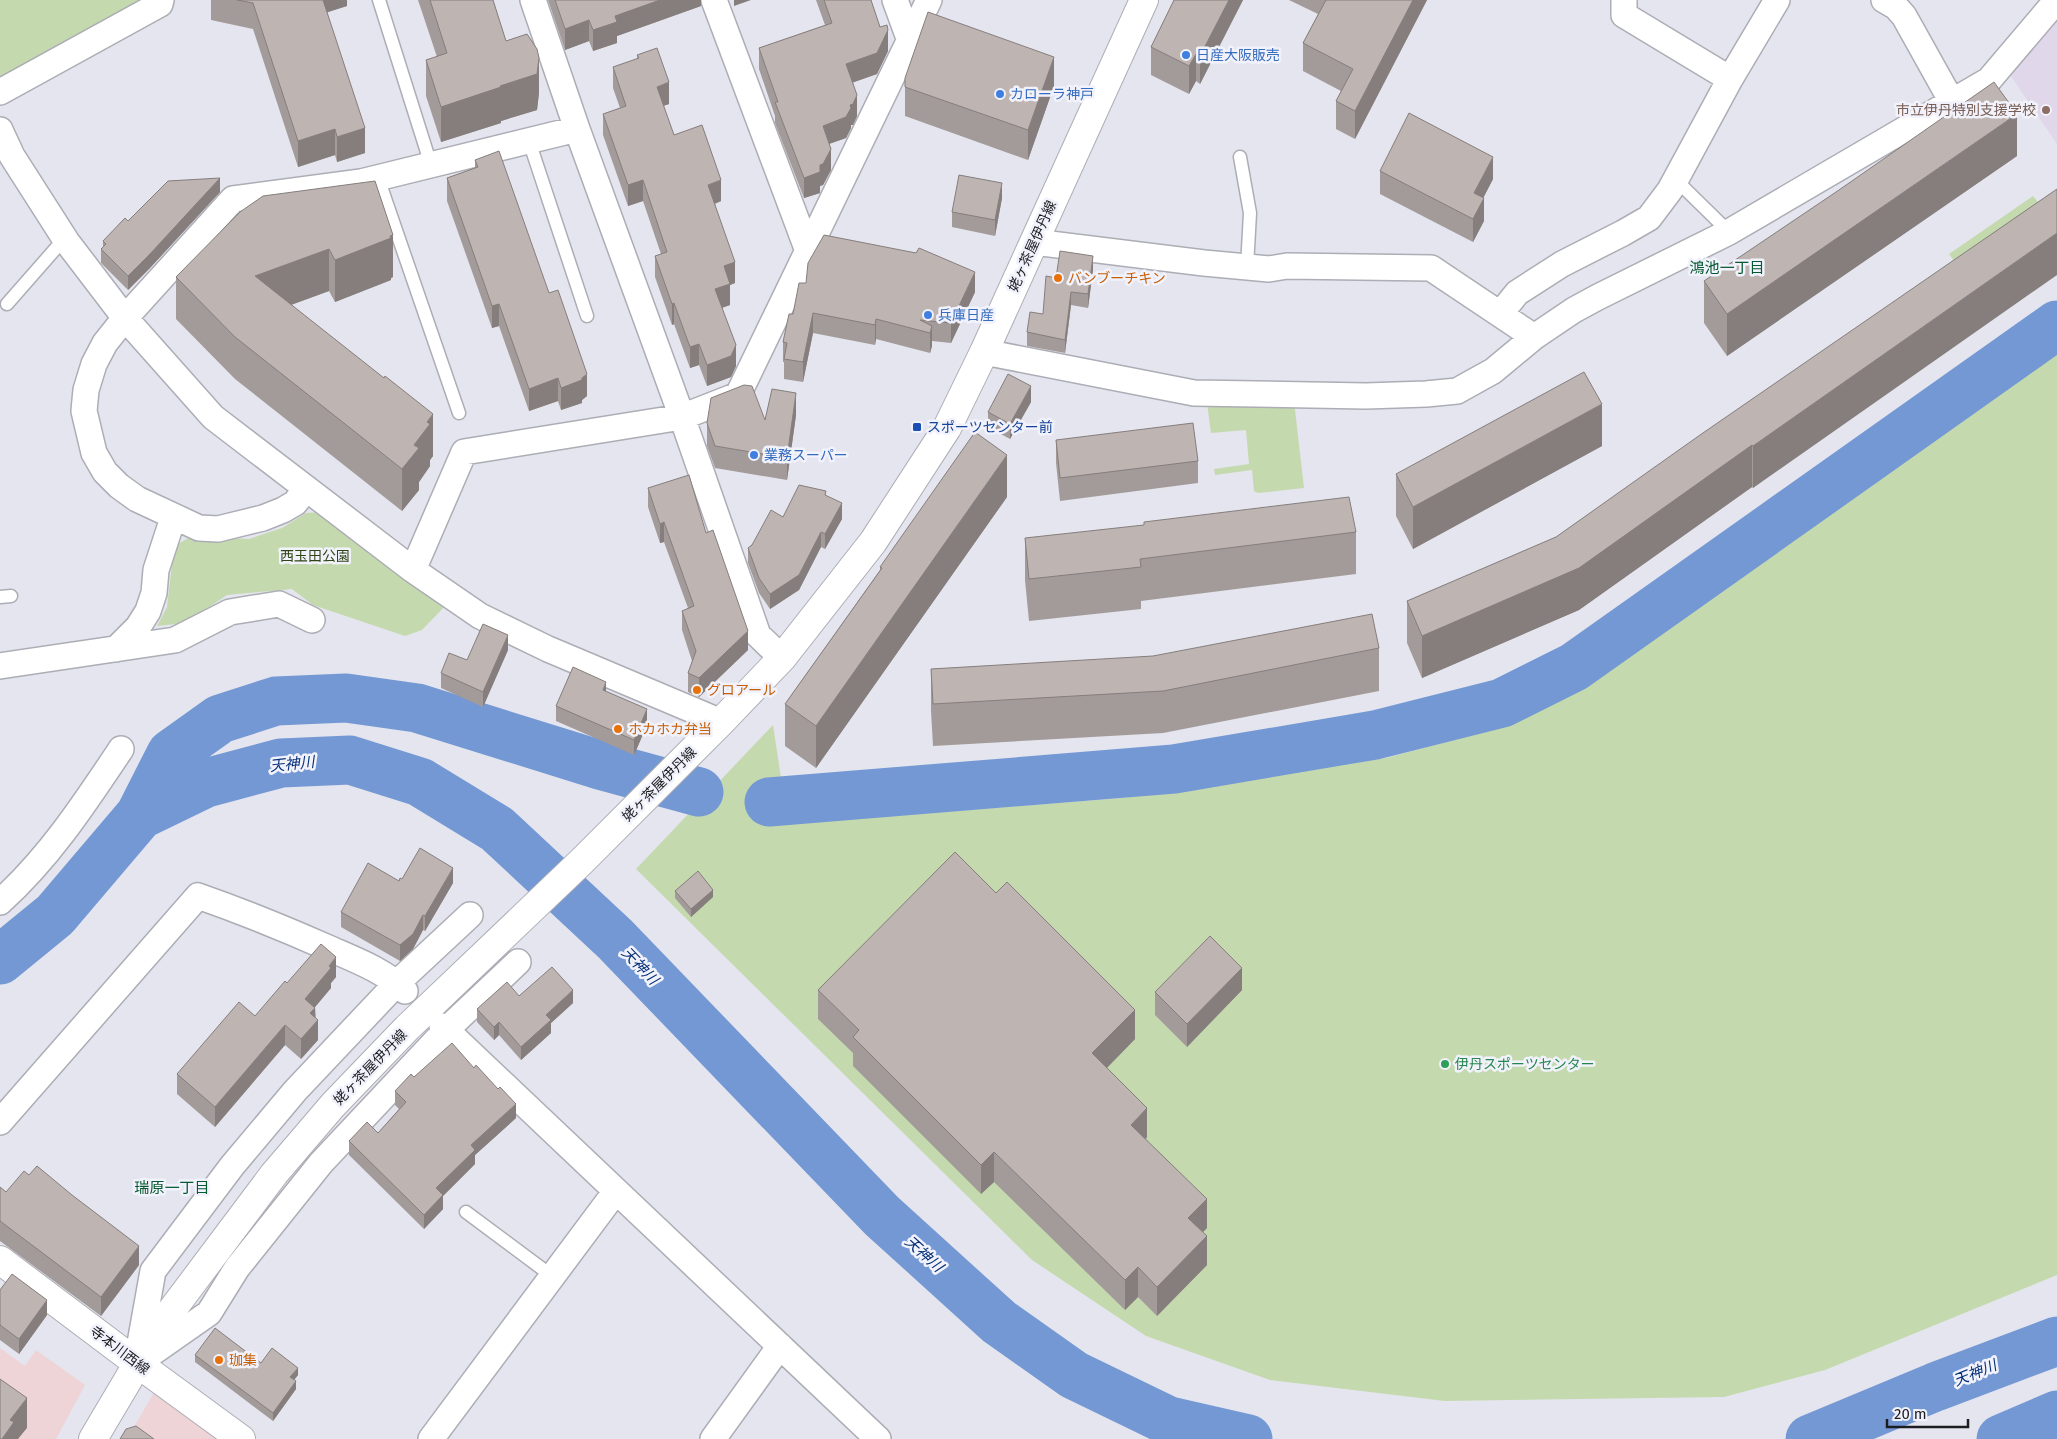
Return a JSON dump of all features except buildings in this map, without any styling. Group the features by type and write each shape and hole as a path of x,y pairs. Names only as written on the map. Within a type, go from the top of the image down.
{"main road":[{"name":"姥ヶ茶屋伊丹線","path":"93,1439 137,1363 165,1320 274,1174 333,1106 407,1028 722,722 782,658 873,542 947,428 984,352 1144,0"},
{"name":"寺本川西線","path":"0,1260 241,1439"}],"street":[{"path":"0,92 160,4 161,0"},
{"path":"533,0 758,636 782,658"},
{"path":"714,0 808,250"},
{"path":"894,0 910,40"},
{"path":"413,570 464,452 682,418 738,395 929,0"},
{"path":"1624,0 1624,15 1730,79"},
{"path":"1500,314 1517,293 1554,269 1649,218 1676,180 1730,79 1777,0"},
{"path":"1884,0 1896,7 1904,16 1952,102"},
{"path":"984,352 1194,393 1366,396 1456,391 1493,371 1534,337 1598,297 1729,232 1990,80 2057,0"},
{"path":"306,489 295,503 284,510 238,526 218,529 199,528 173,518 137,499 119,486 105,472 94,453 84,411 86,390 94,364 105,343 125,318 233,199 361,182 578,129"},
{"path":"0,130 6,159 67,242 125,318 213,417 413,570 480,616 548,649 722,722"},
{"path":"1034,242 1270,269 1287,266 1431,268 1534,337"},
{"path":"116,649 138,628 148,611 154,594 156,570 173,518"},
{"path":"0,666 175,640 230,612 279,604 312,620"},
{"path":"0,902 19,884 54,843 86,801 121,749"},
{"path":"0,1122 198,896 273,924 367,965 401,987"},
{"path":"137,1363 153,1271 238,1158 295,1092 401,987 470,915"},
{"path":"137,1363 209,1313 237,1268 321,1163 444,1028 518,962"},
{"path":"444,1028 878,1439"},
{"path":"431,1439 616,1191"},
{"path":"713,1439 780,1346"}],"lane":[{"path":"379,0 431,165"},
{"path":"528,141 587,316"},
{"path":"1240,157 1250,212 1248,267"},
{"path":"378,178 459,413"},
{"path":"1676,180 1729,232"},
{"path":"7,304 57,247 67,242"},
{"path":"466,1212 552,1276"}],"shaded area":[{"name":"市立伊丹特別支援学校","path":"2057,17 2057,144 2011,76 2012,69"},
{"path":"0,1348 25,1366 36,1350 85,1385 56,1439 0,1439"},
{"path":"156,1389 224,1439 127,1439"}],"green space":[{"path":"0,0 145,0 0,84"},
{"path":"2033,196 2051,218 1959,268 1949,254"},
{"name":"伊丹スポーツセンター","path":"2057,351 2057,1275 1825,1370 1724,1397 1445,1401 1270,1380 1146,1336 1032,1260 636,869 773,725 788,824 1122,798 1386,758 1506,726 1585,685"},
{"path":"1294,401 1304,488 1258,493 1254,491 1252,470 1215,475 1214,469 1249,464 1246,430 1211,433 1207,403"},
{"name":"西玉田公園","path":"323,512 445,606 422,630 405,636 313,605 292,589 227,595 185,623 157,626 167,607 174,546 192,536 249,539 282,528 306,513"}],"waterway":[{"path":"769,802 1174,769 1375,735 1502,703 1574,667 2057,325"},
{"path":"140,815 171,754 220,719 276,701 346,698 417,708 600,765 699,792"},
{"name":"天神川","path":"0,960 55,915 140,815 206,783 281,763 350,760 420,782 497,829 615,939 882,1216 999,1322 1074,1375 1169,1421 1248,1439"},
{"name":"天神川","path":"1810,1439 1935,1387 2057,1341"},
{"path":"2001,1439 2057,1415"}],"place":[{"name":"日産大阪販売","path":"1186,55"},
{"name":"カローラ神戸","path":"1000,94"},
{"name":"市立伊丹特別支援学校","path":"2046,110"},
{"name":"バンブーチキン","path":"1058,278"},
{"name":"兵庫日産","path":"928,315"},
{"name":"スポーツセンター前","path":"917,427"},
{"name":"業務スーパー","path":"754,455"},
{"name":"グロアール","path":"697,690"},
{"name":"ホカホカ弁当","path":"618,729"},
{"name":"伊丹スポーツセンター","path":"1445,1064"},
{"name":"珈集","path":"219,1360"}],"district":[{"name":"鴻池一丁目","path":"1727,268"},
{"name":"瑞原一丁目","path":"172,1188"}]}
